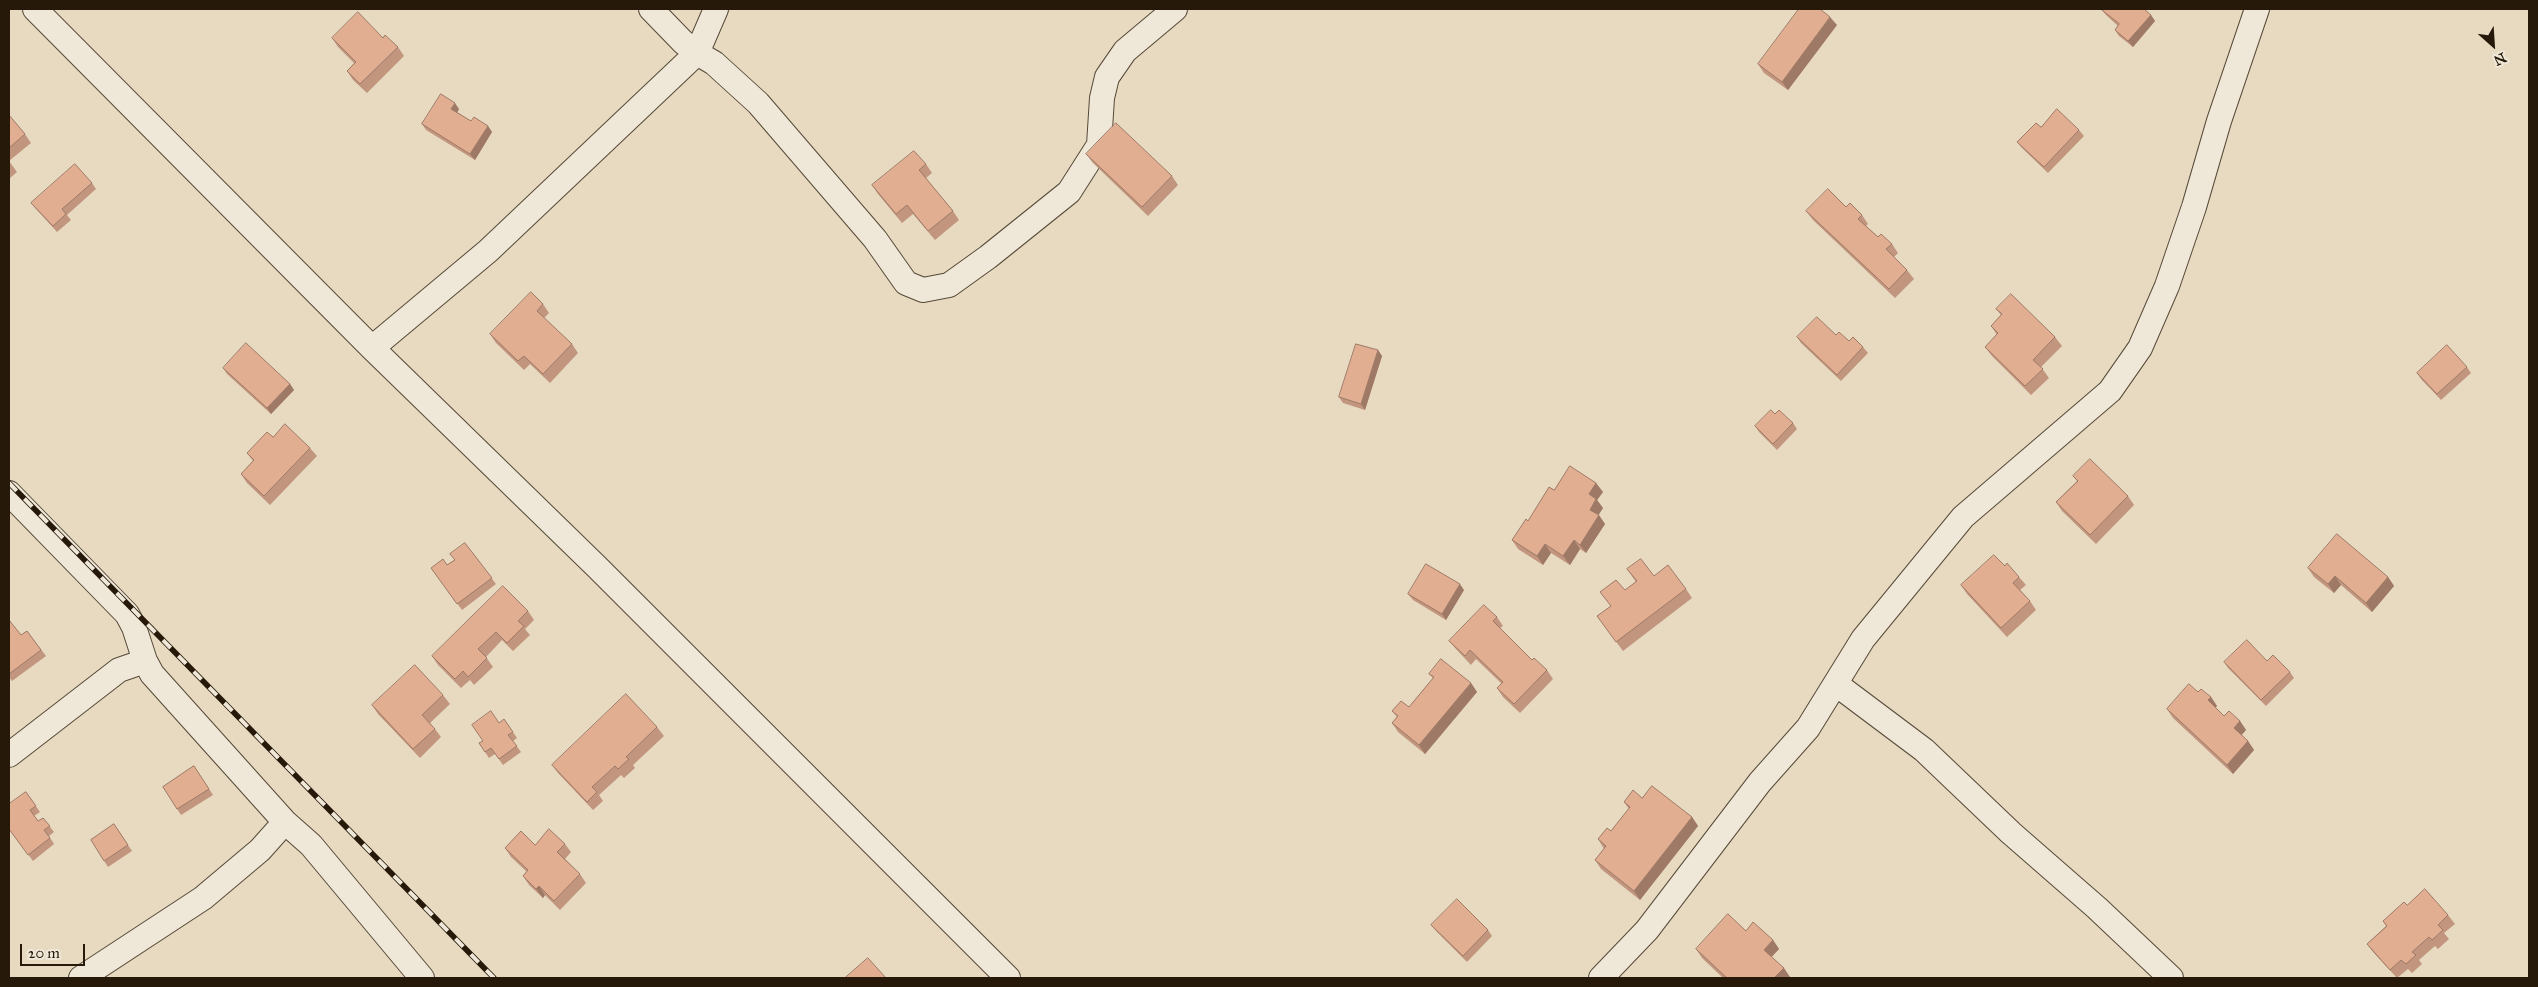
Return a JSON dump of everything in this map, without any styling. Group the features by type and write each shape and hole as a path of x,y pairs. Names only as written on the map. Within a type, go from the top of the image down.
{"street":[{"path":"35,9 372,348 597,567 1008,978"},
{"path":"651,9 697,54 714,63 758,102 875,239 906,283 924,290 949,285 988,257 1069,192 1099,145 1102,98 1107,76 1125,51 1175,9"},
{"path":"372,348 488,252 697,54 716,9"},
{"path":"1601,978 1647,930 1760,782 1808,728 1864,639 1963,517 2110,391 2140,348 2167,286 2194,206 2218,121 2257,9"},
{"path":"9,493 127,614 134,627 144,661 171,698 286,822 311,845 422,978"},
{"path":"9,754 119,670 144,661"},
{"path":"1836,684 1924,750 2010,833 2096,908 2171,978"},
{"path":"81,978 203,898 260,850 286,822"}],"building":[{"path":"1799,9 1820,9 1830,17 1782,82 1758,64"},
{"path":"2101,9 2144,9 2151,15 2128,41 2115,30 2119,24"},
{"path":"358,12 383,38 385,35 398,47 360,84 347,71 356,62 332,38"},
{"path":"441,94 455,103 451,109 471,121 474,117 488,126 470,154 422,124"},
{"path":"2057,109 2079,130 2044,167 2017,142 2036,123 2041,127"},
{"path":"9,115 25,134 9,148"},
{"path":"1116,123 1172,176 1142,207 1086,154"},
{"path":"914,151 926,164 919,170 953,211 928,231 907,205 896,214 872,185"},
{"path":"75,164 92,183 62,209 66,214 53,226 31,203"},
{"path":"1828,189 1846,207 1850,203 1862,215 1858,219 1878,237 1881,234 1892,244 1886,249 1907,270 1889,289 1806,211"},
{"path":"531,292 543,304 537,311 572,344 543,374 524,356 518,361 490,334"},
{"path":"2011,294 2055,337 2033,360 2043,369 2025,386 1985,347 1998,333 1991,326 2002,314 1996,309"},
{"path":"1817,317 1836,335 1839,332 1849,341 1853,337 1863,347 1837,375 1797,337"},
{"path":"246,343 290,384 267,408 223,368"},
{"path":"1356,344 1378,350 1361,404 1339,397"},
{"path":"2447,345 2467,367 2437,394 2417,373"},
{"path":"1771,410 1775,414 1779,410 1793,423 1773,444 1755,426"},
{"path":"285,424 310,448 264,496 241,474 254,460 247,453 267,432 273,437"},
{"path":"2090,459 2128,496 2090,535 2056,502 2078,481 2073,476"},
{"path":"1570,466 1596,483 1589,494 1596,499 1590,510 1599,515 1580,545 1574,540 1563,556 1545,544 1537,556 1512,540 1526,519 1528,521 1549,487 1554,490"},
{"path":"2337,534 2388,577 2366,603 2335,576 2328,584 2308,568"},
{"path":"465,543 492,578 457,604 431,568 443,559 447,565 455,560 450,554"},
{"path":"1994,555 2005,566 2007,563 2019,577 2013,583 2030,601 2001,628 1961,585"},
{"path":"1641,559 1654,576 1668,565 1686,589 1616,642 1597,616 1611,606 1600,592 1616,580 1625,590 1637,581 1627,569"},
{"path":"1426,564 1460,584 1442,614 1408,594"},
{"path":"503,586 528,611 518,621 524,626 507,643 496,632 478,649 487,658 468,677 463,671 455,679 432,656"},
{"path":"1484,605 1497,617 1493,621 1532,660 1534,658 1547,670 1514,704 1497,688 1503,682 1470,650 1465,656 1449,641"},
{"path":"9,620 21,635 27,631 41,650 9,674"},
{"path":"2247,640 2267,661 2273,655 2290,672 2261,700 2224,662"},
{"path":"1441,659 1471,683 1419,745 1392,723 1398,716 1392,711 1401,701 1409,707 1434,677 1429,674"},
{"path":"415,665 443,695 422,715 435,729 413,749 372,705"},
{"path":"2189,684 2198,692 2201,689 2211,697 2208,700 2224,716 2229,711 2240,721 2234,728 2248,741 2227,765 2167,709"},
{"path":"626,694 657,727 626,757 629,759 618,769 615,766 592,787 597,792 587,802 552,765"},
{"path":"491,711 499,723 504,719 513,732 508,735 517,746 499,759 491,748 485,752 479,743 483,741 472,725"},
{"path":"194,766 209,789 177,809 163,787"},
{"path":"1652,786 1692,817 1634,891 1595,860 1606,846 1598,839 1607,828 1611,831 1630,807 1624,802 1633,790 1642,798"},
{"path":"26,792 36,806 30,810 38,821 43,818 50,826 44,830 50,838 28,855 9,829 9,804"},
{"path":"114,824 128,845 104,861 91,840"},
{"path":"549,829 565,844 557,852 580,874 554,901 539,886 536,889 523,876 528,870 505,848 521,831 535,845"},
{"path":"2425,889 2448,915 2438,925 2443,930 2432,940 2429,937 2412,952 2416,955 2406,964 2401,960 2390,970 2367,944 2387,926 2383,921 2404,902 2407,905"},
{"path":"1457,899 1488,930 1463,956 1431,925"},
{"path":"1728,914 1746,931 1753,922 1773,940 1764,950 1784,968 1774,978 1727,978 1696,949"},
{"path":"868,958 886,978 845,978"}],"railway":[{"path":"9,483 494,978"}]}
